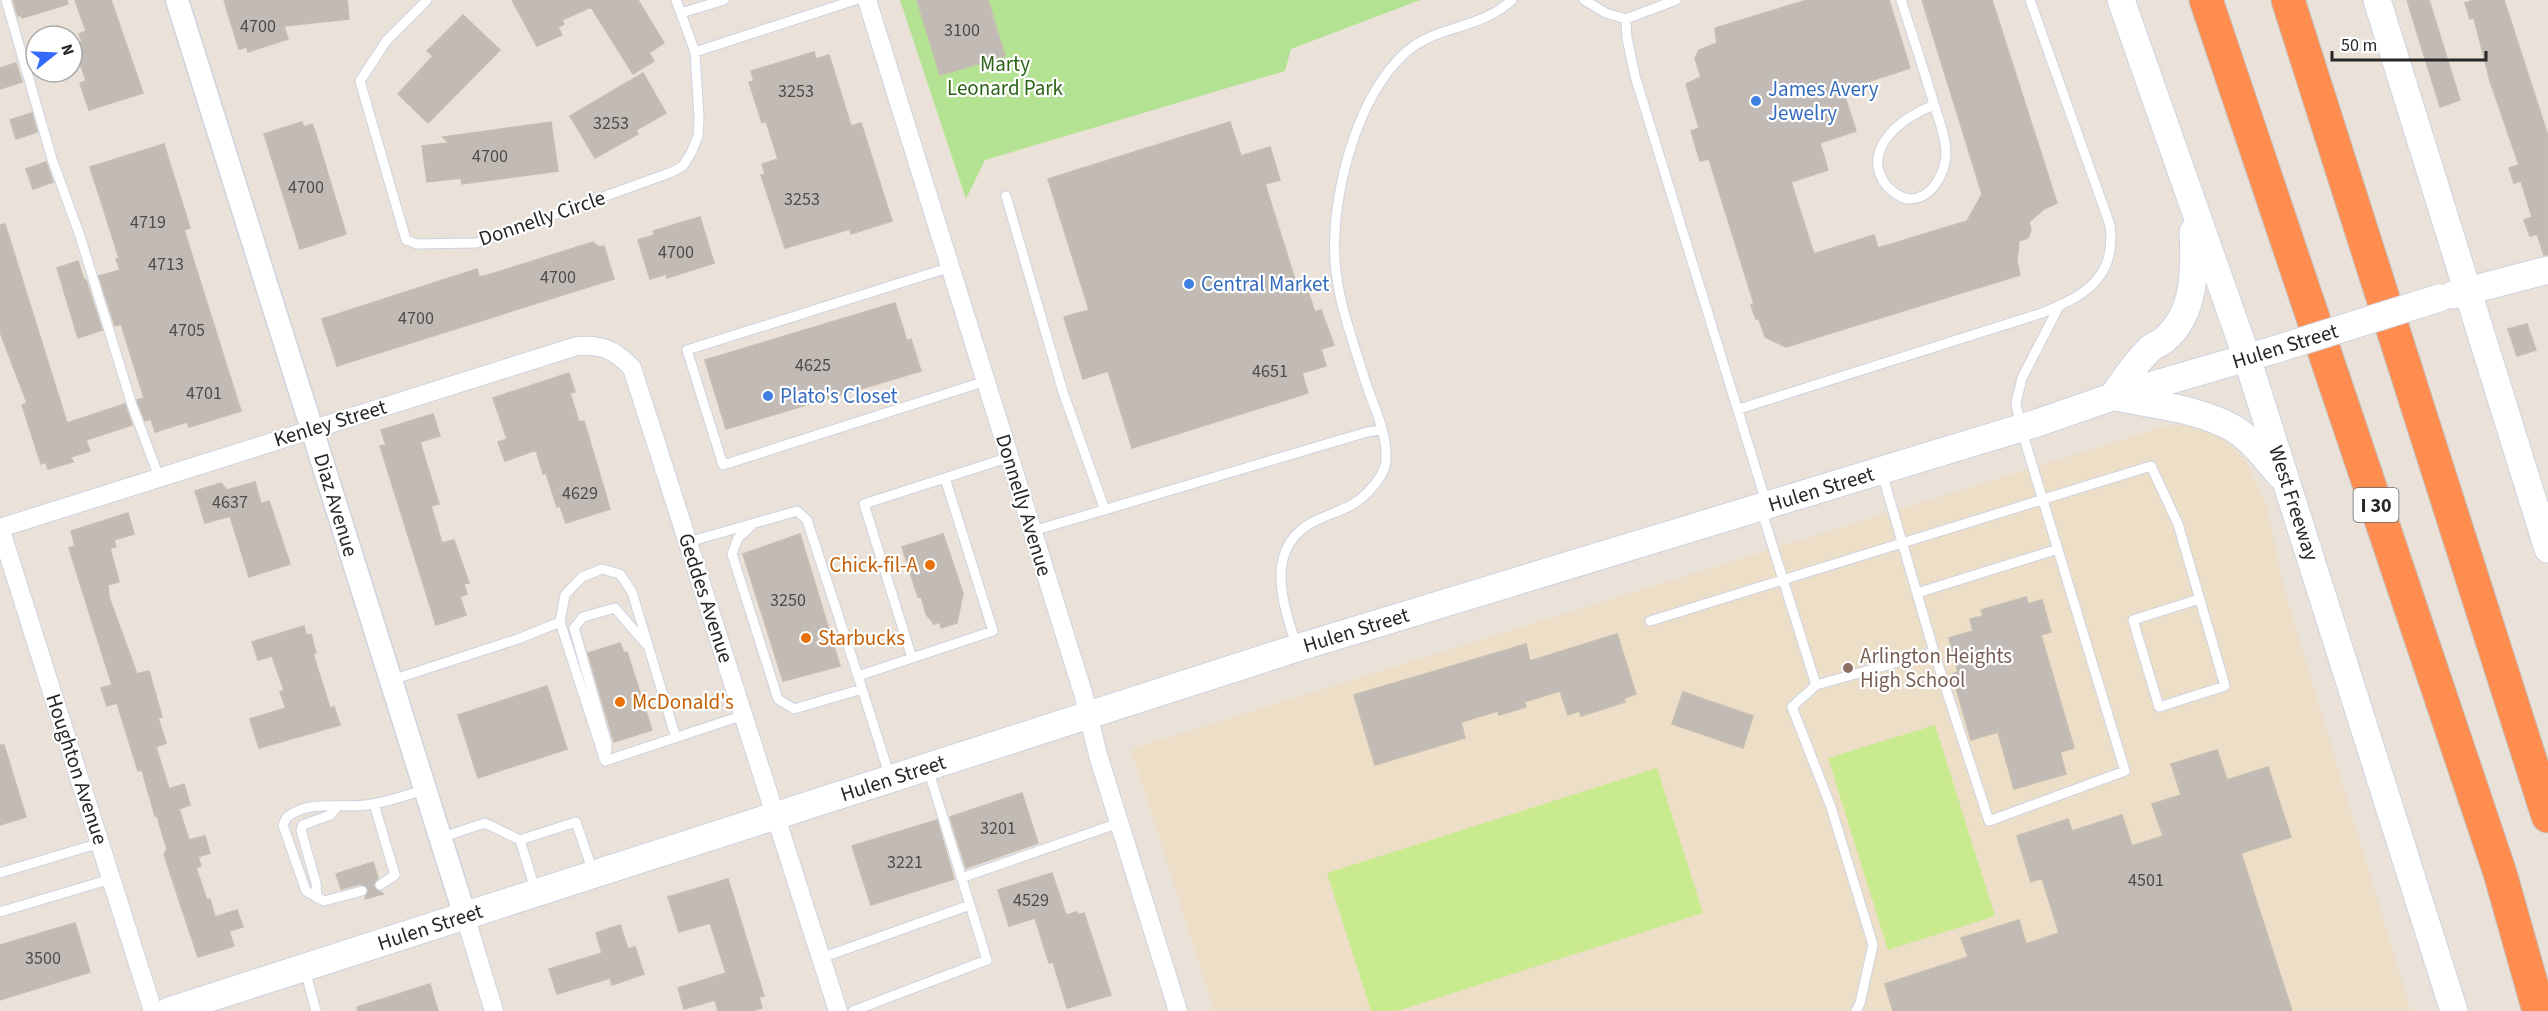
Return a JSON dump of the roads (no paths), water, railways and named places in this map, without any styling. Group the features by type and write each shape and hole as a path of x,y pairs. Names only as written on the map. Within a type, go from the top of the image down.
{"highway":[{"name":"I 30","path":"2206,0 2496,862 2539,1011"},
{"path":"2288,0 2548,816"}],"main road":[{"name":"West Freeway","path":"2121,0 2191,205 2247,358 2454,1011"},
{"path":"2377,0 2548,549"},
{"path":"2191,205 2194,279 2186,309 2173,330 2165,339 2150,349 2112,397 2215,420 2236,430 2251,443 2289,487"},
{"name":"Hulen Street","path":"169,1011 1298,648 2439,298 2548,270"}],"street":[{"name":"Diaz Avenue","path":"177,0 494,1011"},
{"name":"Donnelly Avenue","path":"867,0 1033,531 1089,715 1098,755 1178,1011"},
{"name":"Kenley Street","path":"0,528 577,346 594,345 612,349 619,354 632,368 639,392"},
{"name":"Geddes Avenue","path":"639,392 838,1011"},
{"name":"Houghton Avenue","path":"0,528 153,1011"}],"lane":[{"path":"6,0 52,159 80,236 132,405 159,477"},
{"name":"Donnelly Circle","path":"427,0 387,40 360,81 401,228 406,240 417,244 476,243 672,172 683,165 698,136 695,52 676,0"},
{"path":"681,13 724,0"},
{"path":"819,0 822,11"},
{"path":"695,52 855,0"},
{"path":"1298,648 1282,598 1282,560 1290,545 1306,526 1352,506 1378,481 1386,456 1381,430 1345,309 1334,258 1339,195 1348,160 1368,108 1402,55 1422,41 1497,14 1512,0"},
{"path":"1584,0 1606,13 1626,19 1676,0"},
{"path":"1901,0 1934,105 1946,153 1943,174 1923,195 1908,199 1890,190 1881,178 1876,162 1882,146 1902,122 1934,105"},
{"path":"1739,410 2059,306 2085,293 2100,279 2109,261 2112,235 2096,181 2030,0"},
{"path":"1626,19 1627,38 1635,76 1739,410 1783,580 1816,685"},
{"path":"1006,196 1064,392 1105,510"},
{"path":"951,267 687,350 723,465 986,381"},
{"path":"1881,470 1934,652 1989,821 2125,771 2042,499 2016,403 2022,378 2059,306"},
{"path":"1033,531 1381,430"},
{"path":"912,658 864,504 1010,457"},
{"path":"1650,621 2151,466 2178,525 2225,686 2159,707 2133,620 2199,599"},
{"path":"858,676 993,631 945,478"},
{"path":"688,542 797,511 807,520 891,779"},
{"path":"754,523 738,538 732,554 777,699 794,710 862,689"},
{"path":"1917,592 2058,549"},
{"path":"605,761 560,622 565,595 582,577 602,568 620,574 632,592 676,738"},
{"path":"605,761 608,744 574,628 583,616 615,609 648,645"},
{"path":"391,680 518,639 560,622"},
{"path":"1856,1011 1873,945 1831,807 1792,707 1816,685 1934,652"},
{"path":"605,761 744,715"},
{"path":"853,1011 987,960 928,767"},
{"path":"363,891 324,901 306,891 283,825 292,813 323,803 336,808 374,804 425,790"},
{"path":"374,804 395,875 380,885"},
{"path":"317,898 316,882 301,830 303,825 330,815 336,808"},
{"path":"440,837 486,823 520,840 576,822 594,874"},
{"path":"962,878 1119,823"},
{"path":"520,840 536,893"},
{"path":"0,873 100,843"},
{"path":"0,912 111,879"},
{"path":"822,958 970,905"},
{"path":"304,968 316,1011"}],"place":[{"name":"James Avery Jewelry","path":"1756,101"},
{"name":"Central Market","path":"1189,284"},
{"name":"Plato's Closet","path":"768,396"},
{"name":"Chick-fil-A","path":"930,565"},
{"name":"Starbucks","path":"806,638"},
{"name":"Arlington Heights High School","path":"1848,668"},
{"name":"McDonald's","path":"620,702"}],"park label":[{"name":"Marty Leonard Park","path":"1005,76"}]}
